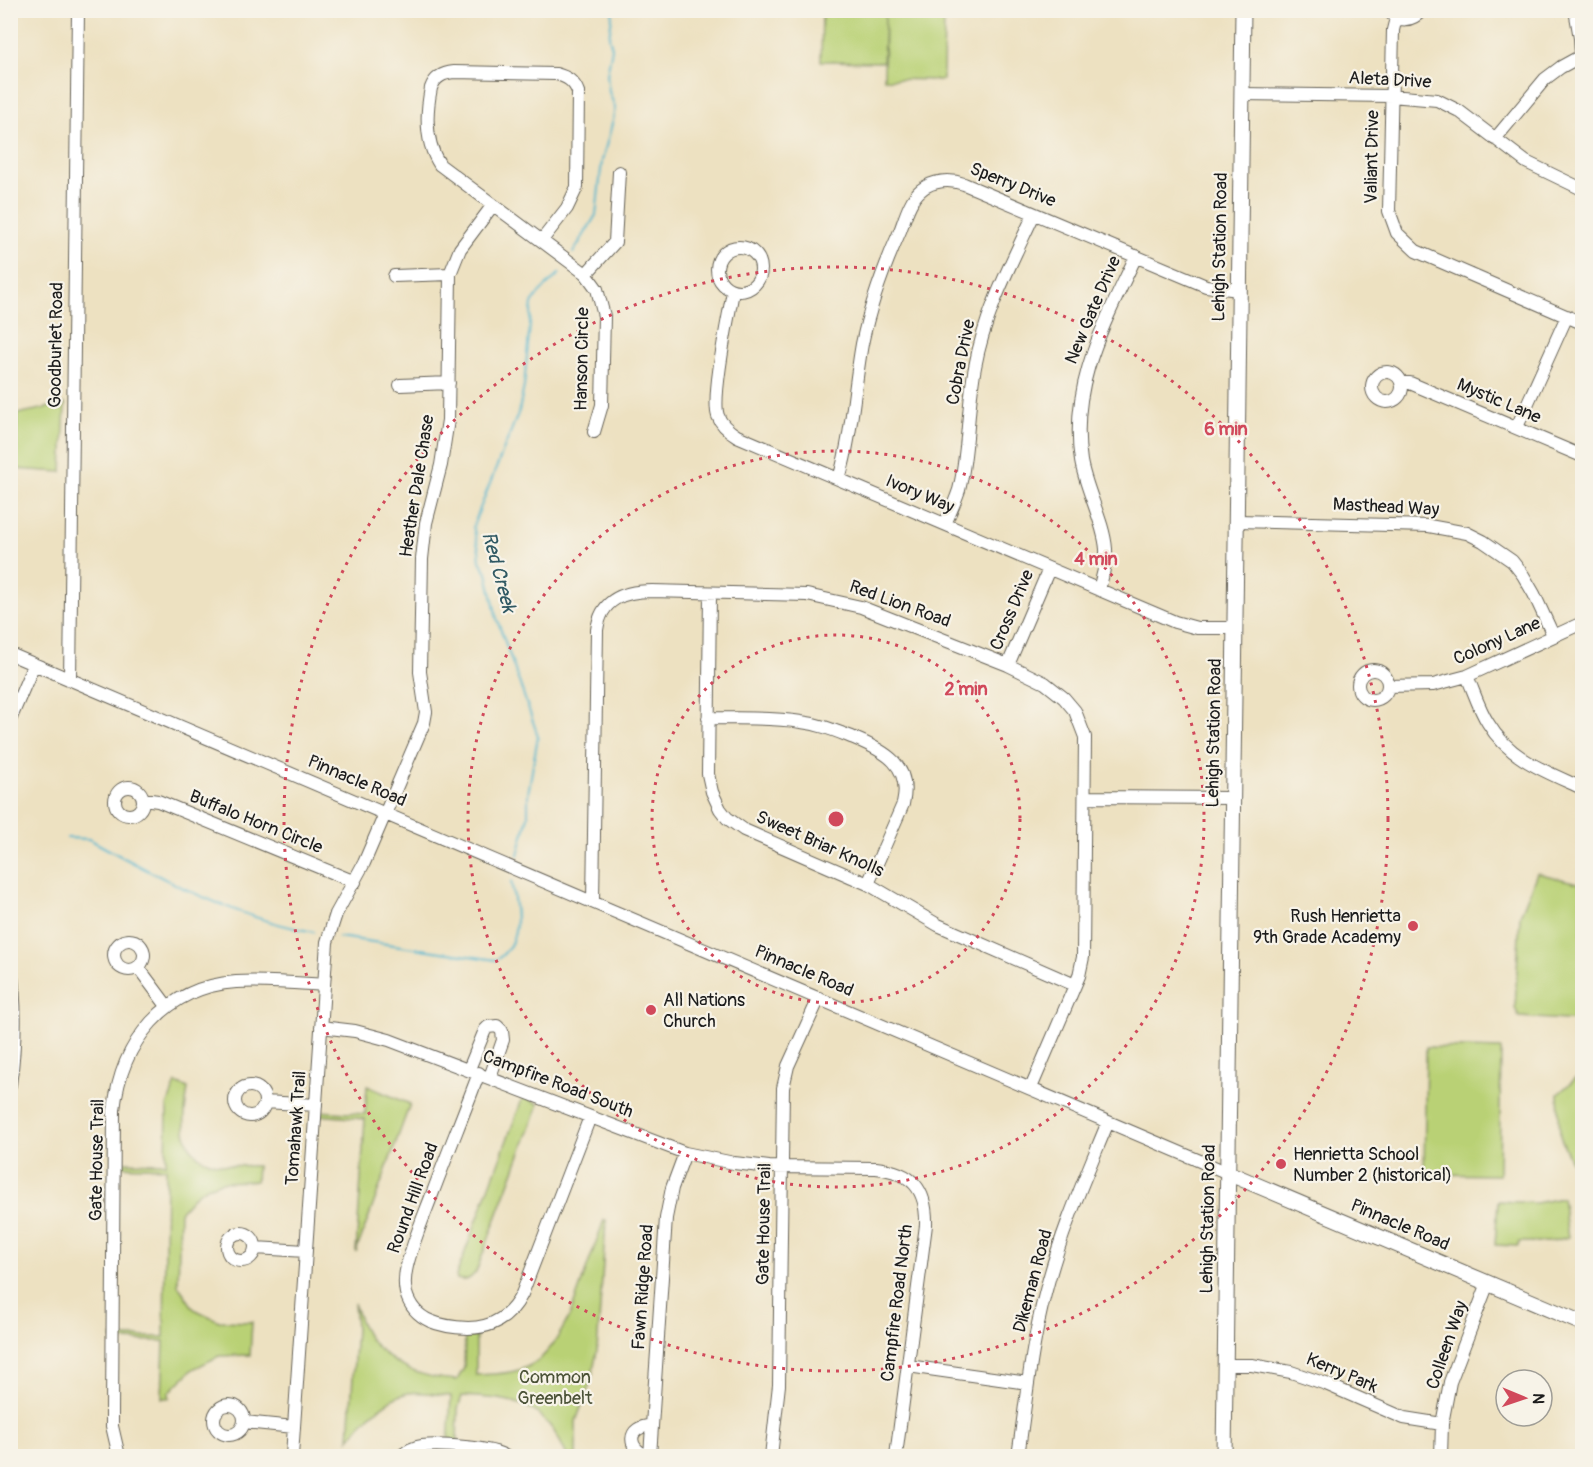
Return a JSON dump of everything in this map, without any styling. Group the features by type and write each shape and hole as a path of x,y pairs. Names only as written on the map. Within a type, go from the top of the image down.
{"main road":[{"name":"Lehigh Station Road","path":"1224,1456 1243,10"},
{"name":"Pinnacle Road","path":"1228,1173 1582,1323"}],"street":[{"name":"Goodburlet Road","path":"70,680 78,10"},
{"name":"Valiant Drive","path":"1422,10 1416,17 1409,20 1392,14 1389,211 1394,227 1416,251 1582,323"},
{"path":"1495,139 1545,79 1582,56 1575,10"},
{"path":"454,72 547,74 568,78 578,92 578,180 572,201 542,240 493,205 448,173 436,159 430,146 427,123 433,83 442,75 454,72"},
{"name":"Aleta Drive","path":"1241,94 1391,96 1426,99 1447,104 1537,169 1582,189"},
{"path":"586,274 615,242 619,172"},
{"name":"Sperry Drive","path":"839,479 850,437 855,387 867,320 889,256 915,196 931,184 957,182 1206,286 1239,290"},
{"name":"Heather Dale Chase","path":"385,814 417,740 426,712 420,672 422,559 426,523 445,447 448,420 450,274 460,249 493,205"},
{"name":"Cobra Drive","path":"945,524 955,502 962,473 974,369 982,336 1001,283 1034,213"},
{"name":"Hanson Circle","path":"542,240 586,274 597,289 604,316 602,405 594,432"},
{"name":"New Gate Drive","path":"1099,590 1106,550 1081,460 1079,419 1081,396 1090,357 1136,256"},
{"path":"394,276 450,274"},
{"name":"Ivory Way","path":"733,291 717,397 718,416 722,424 737,436 1184,625 1210,629 1235,628"},
{"path":"1517,428 1567,316"},
{"path":"400,385 449,383"},
{"name":"Mystic Lane","path":"1401,383 1410,383 1582,456"},
{"name":"Masthead Way","path":"1237,521 1429,526 1467,533 1483,540 1512,561 1534,594 1553,635"},
{"name":"Cross Drive","path":"1008,665 1049,569"},
{"name":"Red Lion Road","path":"593,902 597,630 600,616 614,599 630,592 785,593 824,597 844,602 1008,665 1045,683 1064,698 1075,711 1085,737 1083,957 1075,985 1031,1088"},
{"name":"Sweet Briar Knolls","path":"710,592 709,783 715,800 727,818 753,835 868,884 938,925 1075,985"},
{"name":"Colony Lane","path":"1388,686 1433,685 1467,676 1582,622"},
{"name":"Pinnacle Road","path":"10,654 1228,1173"},
{"path":"10,720 34,664"},
{"path":"1467,676 1488,724 1502,742 1526,763 1582,789"},
{"path":"708,718 798,721 814,724 873,746 892,759 903,777 905,795 868,884"},
{"path":"1085,797 1233,798"},
{"name":"Buffalo Horn Circle","path":"143,799 158,801 355,882"},
{"name":"Tomahawk Trail","path":"292,1456 328,933 336,914 355,882 385,814"},
{"path":"10,963 16,1015 15,1051 10,1085"},
{"path":"138,967 167,1006"},
{"name":"Gate House Trail","path":"119,1456 112,1419 114,1110 119,1077 132,1047 167,1006 197,991 235,982 324,985"},
{"name":"Gate House Trail","path":"771,1456 780,1385 782,1103 785,1077 793,1053 819,998"},
{"name":"Campfire Road South","path":"321,1027 372,1034 685,1153 734,1163 783,1167"},
{"name":"Round Hill Road","path":"479,1073 428,1205 405,1274 406,1293 410,1302 423,1318 431,1322 455,1327 486,1327 511,1312 522,1294 590,1117"},
{"path":"265,1102 316,1105"},
{"name":"Dikeman Road","path":"1018,1456 1038,1323 1054,1262 1074,1204 1108,1122"},
{"name":"Fawn Ridge Road","path":"652,1426 666,1218 672,1188 685,1153"},
{"name":"Campfire Road North","path":"783,1167 889,1169 908,1177 919,1190 926,1210 926,1225 896,1456"},
{"path":"255,1248 306,1251"},
{"name":"Colleen Way","path":"1441,1456 1442,1424 1450,1382 1488,1283"},
{"name":"Kerry Park","path":"1226,1365 1252,1365 1292,1372 1326,1384 1404,1418 1442,1424"},
{"path":"908,1366 1028,1383"},
{"path":"244,1422 294,1427"},
{"path":"401,1456 414,1448 426,1446 492,1450 506,1456"}],"green space":[{"path":"822,11 944,11 943,80 884,79 885,17 883,62 821,61"},
{"path":"65,404 62,472 15,469 17,414"},
{"path":"1537,873 1582,884 1582,1021 1519,1017 1515,1007 1520,916"},
{"path":"1426,1047 1501,1049 1499,1175 1424,1174"},
{"path":"1582,1073 1582,1169 1576,1173 1560,1136 1558,1094"},
{"path":"176,1083 188,1088 185,1131 192,1150 199,1157 215,1164 257,1166 256,1181 221,1182 207,1187 195,1195 180,1212 178,1285 194,1309 219,1321 252,1322 250,1355 219,1356 193,1369 169,1392 169,1398 162,1398 164,1341 112,1340 112,1337 164,1337 166,1168 118,1166 118,1162 166,1163 167,1106"},
{"path":"367,1086 410,1104 356,1252 365,1119 318,1115 318,1111 365,1114"},
{"path":"523,1097 539,1104 476,1272 468,1279 457,1279 456,1276"},
{"path":"1562,1198 1568,1237 1550,1242 1519,1242 1518,1246 1495,1245 1498,1201 1536,1203"},
{"name":"Common Greenbelt","path":"604,1220 606,1220 597,1351 591,1381 576,1421 576,1456 567,1456 549,1424 538,1414 513,1402 481,1397 462,1396 458,1409 457,1446 448,1445 451,1396 424,1393 408,1393 392,1399 360,1425 349,1439 356,1328 354,1303 369,1338 387,1357 408,1369 431,1377 457,1380 464,1368 465,1331 476,1331 476,1375 510,1372 523,1368 544,1355 561,1332 570,1315"}],"waterway":[{"name":"Red Creek","path":"573,253 596,215 602,161 613,120 615,107 609,92 607,75 612,48 609,37 613,10"},
{"name":"Red Creek","path":"518,855 528,816 528,794 538,736 497,619 487,573 480,561 473,526 519,411 524,386 532,303 560,273"},
{"name":"Red Creek","path":"67,838 89,839 170,882 226,907 284,926 314,932"},
{"name":"Red Creek","path":"339,937 496,960 511,944 516,924 511,881"}],"place":[{"name":"Rush Henrietta 9th Grade Academy","path":"1413,926"},
{"name":"All Nations Church","path":"651,1010"},
{"name":"Henrietta School Number 2 (historical)","path":"1281,1164"}]}
